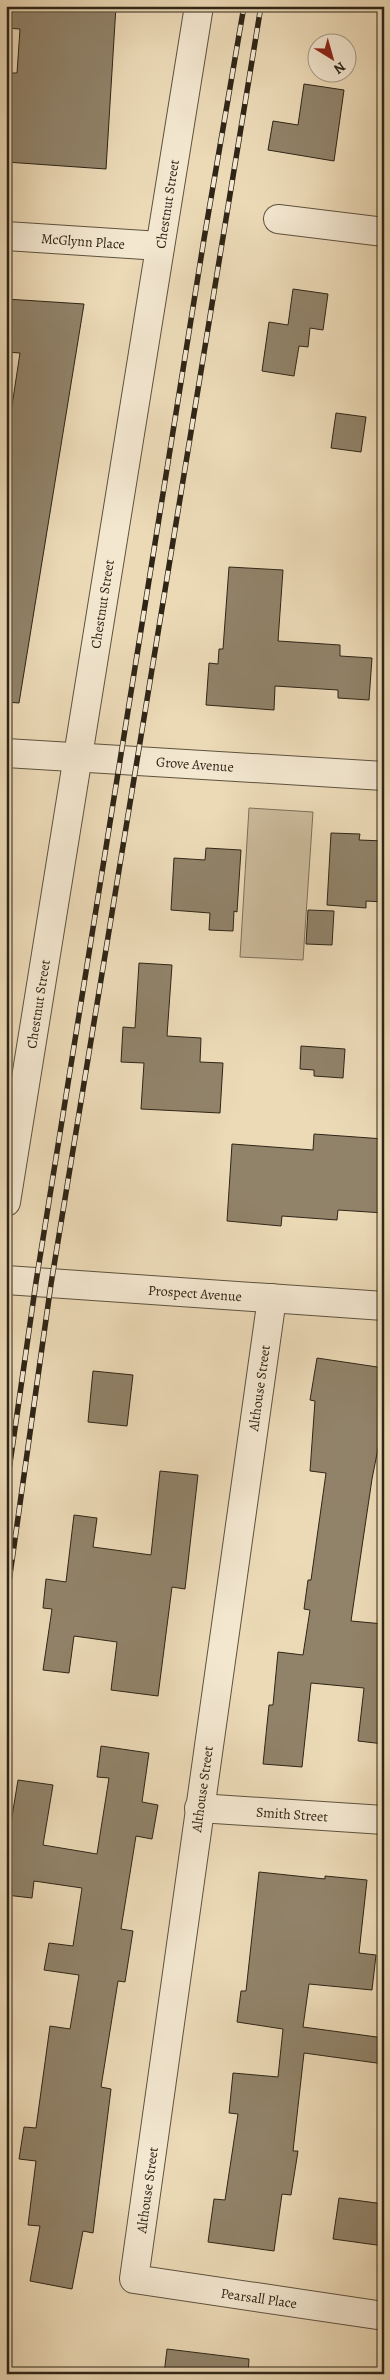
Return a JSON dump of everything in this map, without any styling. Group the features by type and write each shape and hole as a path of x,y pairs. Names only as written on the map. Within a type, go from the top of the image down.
{"street":[{"name":"Chestnut Street","path":"6,1202 199,6"},
{"path":"278,219 384,232"},
{"name":"McGlynn Place","path":"6,236 160,246"},
{"name":"Grove Avenue","path":"6,753 384,776"},
{"name":"Prospect Avenue","path":"6,1280 384,1306"},
{"name":"Althouse Street","path":"134,2279 272,1298"},
{"name":"Smith Street","path":"199,1808 384,1820"},
{"name":"Pearsall Place","path":"134,2279 384,2316"}],"shaded area":[{"path":"249,808 313,812 303,960 240,957"}],"building":[{"path":"6,6 116,6 106,169 6,162 6,73 17,73 20,29 6,28"},
{"path":"304,84 344,90 334,161 268,150 273,121 298,125"},
{"path":"293,289 328,294 323,330 310,328 308,347 299,346 294,376 262,371 269,322 288,325"},
{"path":"6,299 84,304 19,703 6,702 6,445 20,353 6,352"},
{"path":"336,413 366,417 361,452 331,448"},
{"path":"229,567 283,570 278,641 340,645 340,656 372,658 369,700 338,698 338,690 275,686 274,710 206,705 209,663 218,664 219,649 223,649"},
{"path":"331,833 360,834 359,840 384,841 384,902 366,901 366,908 327,905"},
{"path":"206,848 241,850 237,912 234,911 233,931 209,930 210,913 171,910 174,858 205,860"},
{"path":"308,910 334,911 332,945 306,944"},
{"path":"139,963 172,965 167,1036 201,1038 200,1062 223,1063 220,1113 141,1109 144,1063 121,1062 123,1027 135,1028"},
{"path":"301,1046 345,1049 343,1078 314,1076 314,1070 300,1069"},
{"path":"314,1134 384,1139 384,1213 338,1210 337,1220 282,1216 281,1226 227,1221 232,1144 313,1150"},
{"path":"317,1358 384,1368 384,1418 372,1479 351,1621 384,1624 384,1744 358,1741 364,1688 311,1683 302,1767 263,1764 269,1705 273,1705 278,1652 303,1655 310,1610 304,1609 308,1580 311,1580 326,1473 310,1471 315,1401 310,1400"},
{"path":"93,1371 133,1375 127,1426 88,1422"},
{"path":"160,1471 198,1475 185,1589 172,1587 158,1696 111,1690 117,1642 74,1636 69,1673 43,1670 52,1609 43,1608 46,1579 66,1582 74,1515 97,1518 93,1547 151,1555"},
{"path":"101,1746 149,1753 142,1802 158,1805 152,1839 136,1836 121,1929 133,1931 125,1982 118,1981 101,2087 111,2089 93,2233 83,2231 72,2289 30,2281 40,2226 28,2225 36,2161 19,2159 24,2127 36,2128 50,2026 70,2029 79,1975 44,1970 49,1943 73,1946 82,1888 34,1881 32,1898 6,1895 6,1853 18,1780 53,1785 43,1845 97,1854 109,1778 97,1777"},
{"path":"259,1872 325,1879 325,1876 367,1880 359,1953 376,1955 372,1990 309,1984 303,2027 384,2038 384,2064 304,2053 293,2151 298,2151 291,2195 282,2194 274,2251 208,2242 214,2199 225,2200 238,2114 229,2113 233,2073 278,2077 283,2029 237,2022 241,1991 246,1991"},
{"path":"339,2198 384,2204 384,2246 333,2239"},
{"path":"167,2349 249,2359 248,2374 164,2374"}],"railway":[{"path":"6,1491 36,1282 204,239 244,6"},
{"path":"6,1603 51,1284 261,6"}]}
